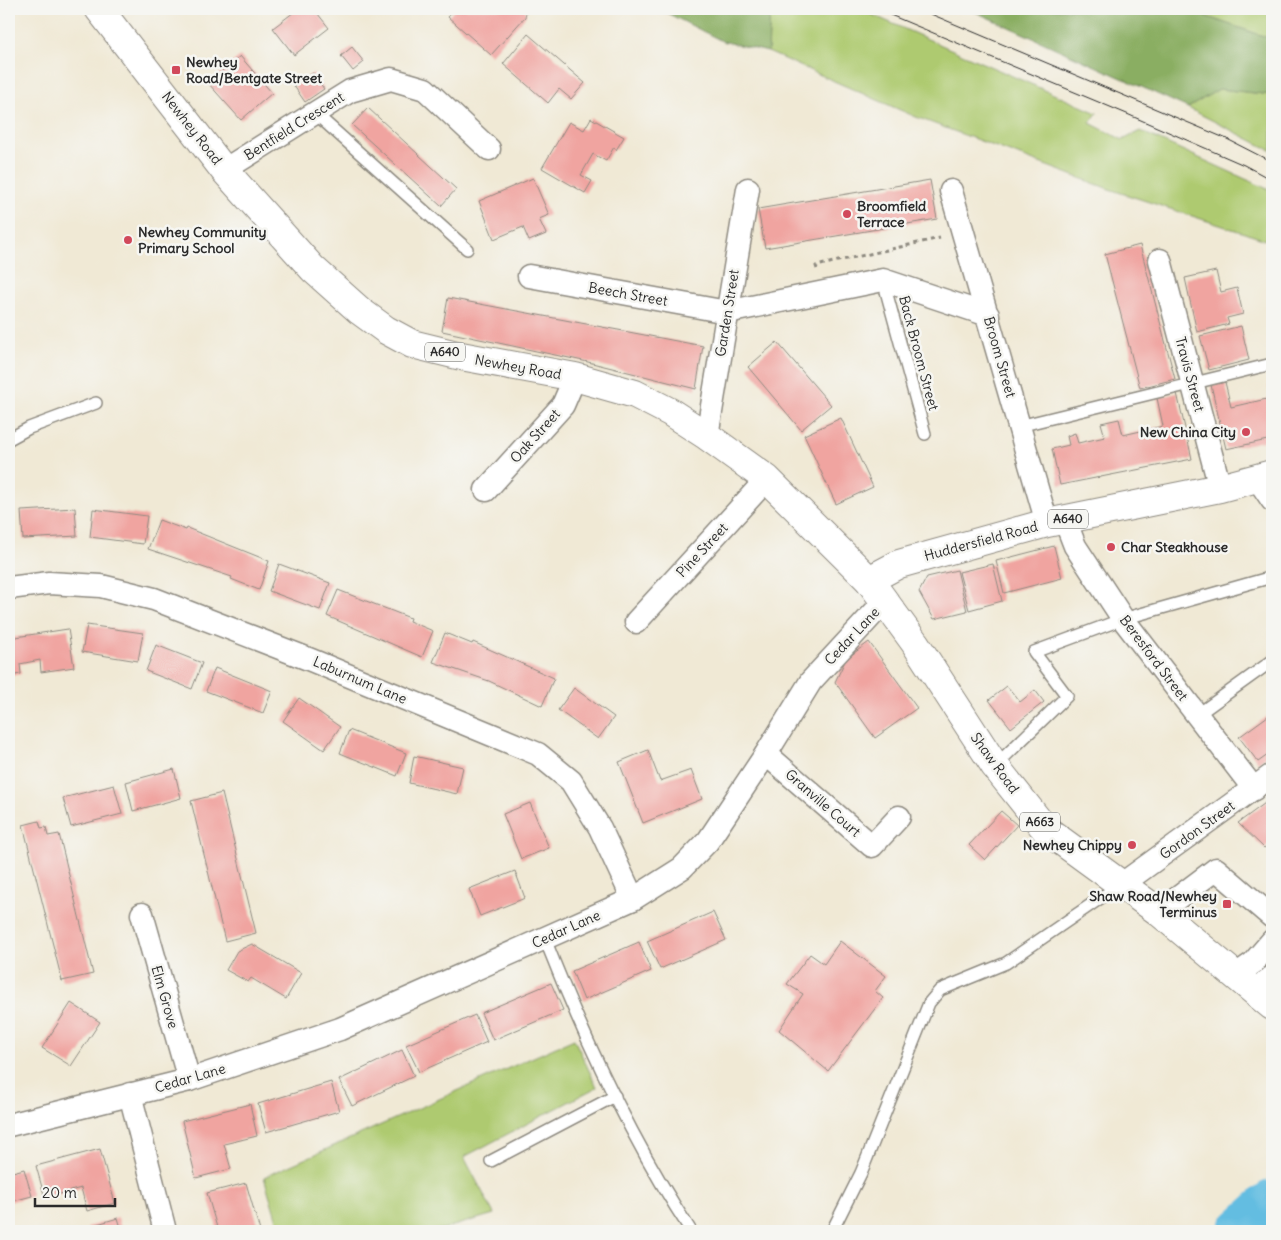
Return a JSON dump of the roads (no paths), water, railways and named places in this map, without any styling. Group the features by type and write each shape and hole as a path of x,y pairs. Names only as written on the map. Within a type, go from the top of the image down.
{"main road":[{"name":"Newhey Road","path":"99,9 224,170 313,269 360,311 386,330 412,344 461,356 575,377 635,394 670,412 767,479 876,591"},
{"name":"Huddersfield Road","path":"876,591 899,564 1056,521 1220,488 1264,476"},
{"name":"Shaw Road","path":"876,591 918,649 995,766 1045,829 1122,884 1258,987"}],"street":[{"name":"Bentfield Crescent","path":"224,170 350,91 391,79 424,89 489,149"},
{"name":"Garden Street","path":"707,436 748,189"},
{"name":"Broom Street","path":"952,191 1019,426 1056,521"},
{"name":"Travis Street","path":"1160,260 1220,488"},
{"name":"Beech Street","path":"529,276 727,312"},
{"path":"727,312 883,280 988,315"},
{"name":"Oak Street","path":"486,490 563,405 575,377"},
{"path":"1264,476 1272,500"},
{"name":"Pine Street","path":"636,622 767,479"},
{"name":"Beresford Street","path":"1056,521 1075,546 1123,619 1254,789"},
{"name":"Laburnum Lane","path":"9,588 49,583 101,586 154,599 311,660 538,754 571,781 600,828 633,899"},
{"name":"Cedar Lane","path":"9,1125 189,1080 340,1029 633,899 682,868 708,841 766,754 811,681 876,591"},
{"name":"Granville Court","path":"766,754 872,846 899,816"},
{"name":"Gordon Street","path":"1122,884 1272,775"},
{"path":"1159,912 1216,869 1272,917"},
{"name":"Elm Grove","path":"142,914 189,1080"},
{"path":"1258,987 1253,963 1272,941"},
{"path":"130,1094 165,1231"}],"lane":[{"path":"316,114 467,249"},
{"name":"Back Broom Street","path":"883,280 925,434"},
{"path":"1019,426 1272,364"},
{"path":"9,439 29,428 96,403"},
{"path":"995,766 1067,696 1034,652 1123,619 1272,577"},
{"path":"1197,715 1272,661"},
{"path":"832,1231 861,1173 929,1003 940,990 1006,963 1122,884"},
{"path":"544,939 578,1022 642,1150 692,1231"},
{"path":"491,1161 615,1096"}],"waterway":[{"path":"1242,1231 1272,1204"}],"tram line":[{"path":"876,9 1127,114 1244,165 1272,180"},
{"path":"919,9 1227,139 1272,162"}],"place":[{"name":"Newhey Road/Bentgate Street","path":"176,70"},
{"name":"Broomfield Terrace","path":"847,214"},
{"name":"Newhey Community Primary School","path":"128,240"},
{"name":"New China City","path":"1246,432"},
{"name":"Char Steakhouse","path":"1111,547"},
{"name":"Newhey Chippy","path":"1132,845"},
{"name":"Shaw Road/Newhey Terminus","path":"1227,904"}]}
